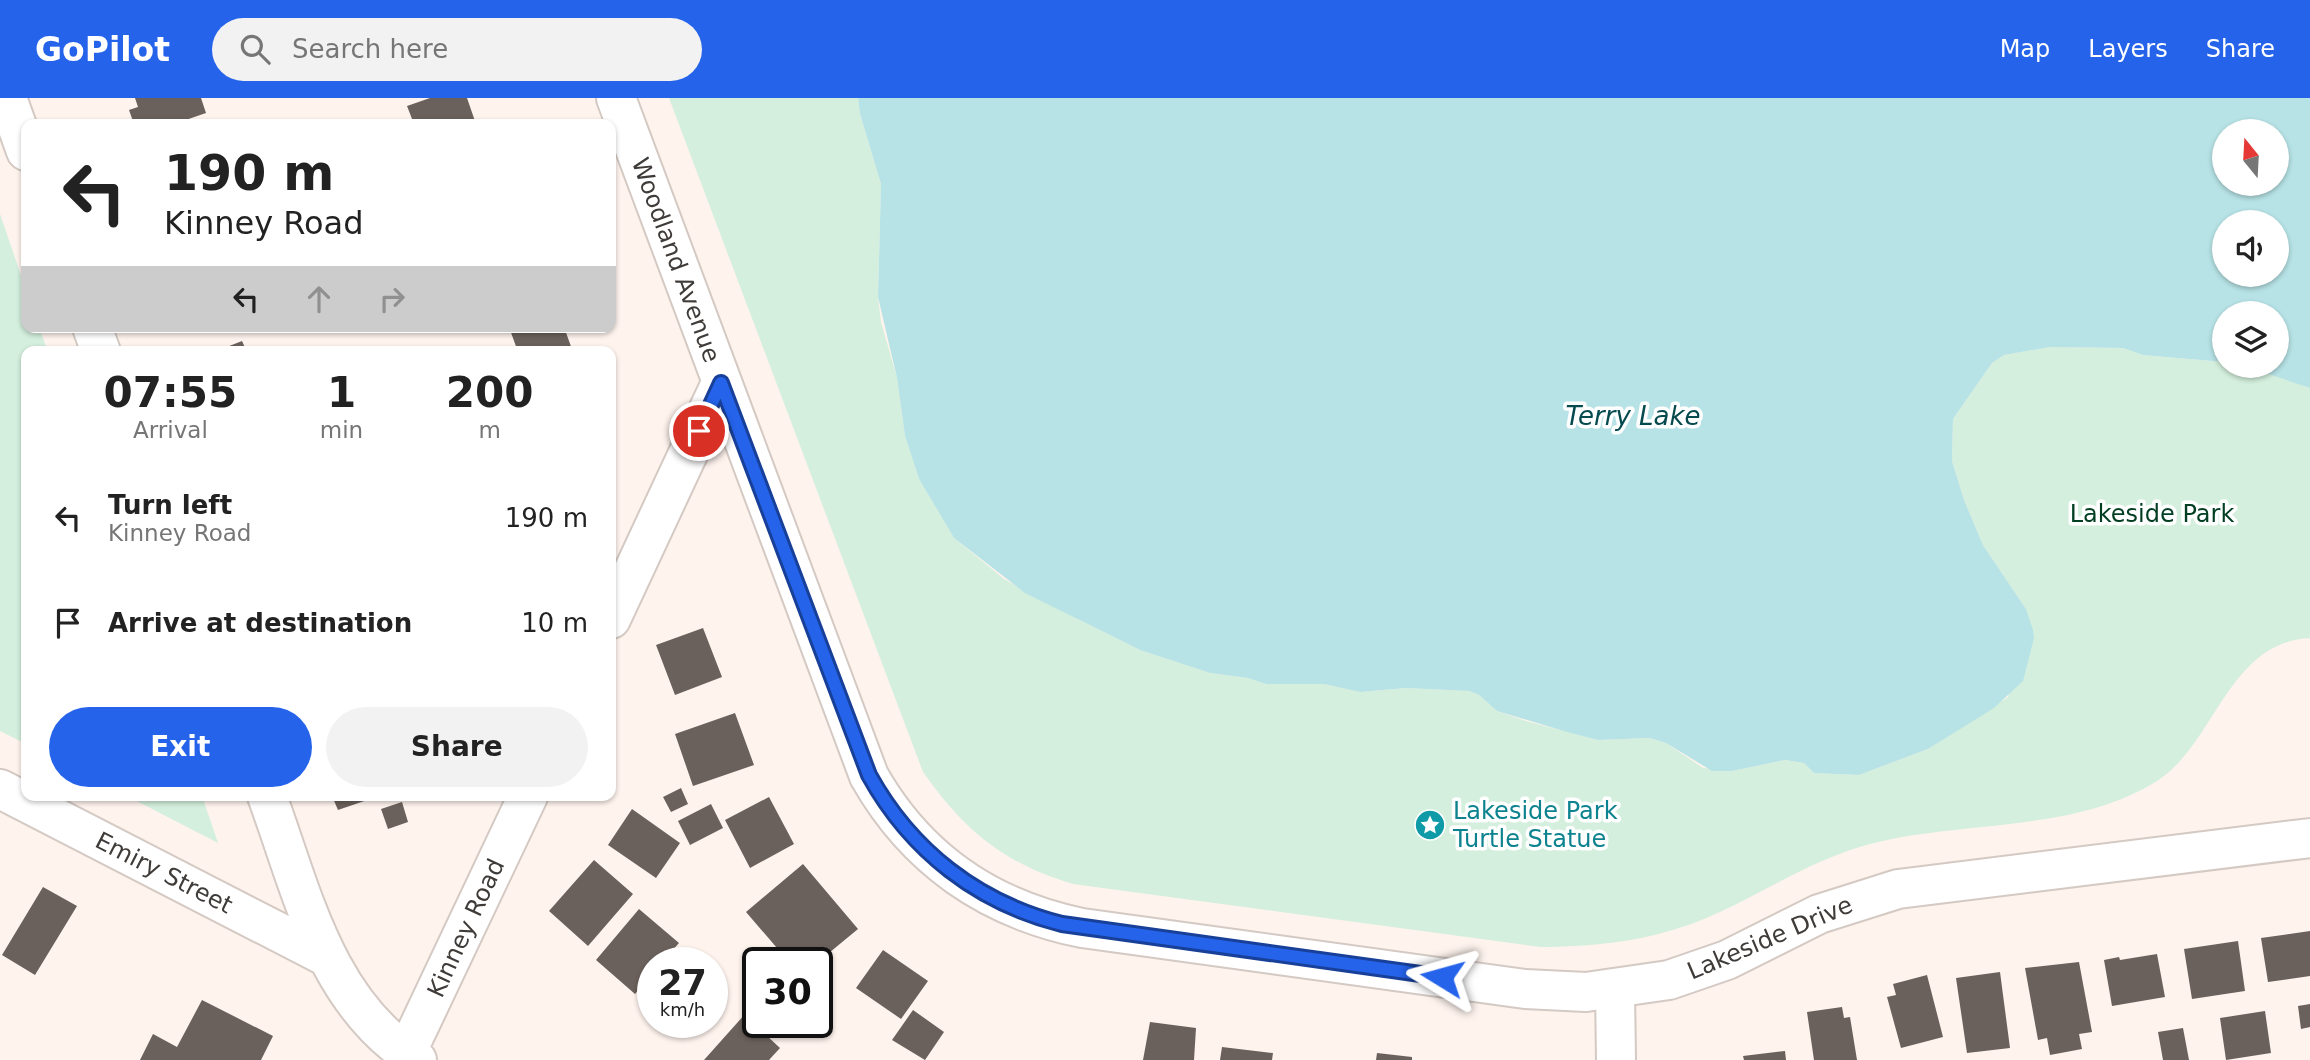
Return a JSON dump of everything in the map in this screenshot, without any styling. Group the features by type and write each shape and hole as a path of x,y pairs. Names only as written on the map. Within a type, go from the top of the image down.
{"street":[{"path":"6,98 21,138"},
{"name":"Woodland Avenue","path":"616,98 721,383"},
{"path":"616,608 721,383"},
{"name":"Lakeside Drive","path":"721,383 869,775 907,832 962,881 1024,913 1082,928 1525,989 1586,992 1615,990 1669,980 1699,971 1819,914 1898,889 2310,838"},
{"name":"Emiry Street","path":"0,789 21,800"},
{"name":"Emiry Street","path":"23,801 327,957"},
{"path":"269,801 327,957 358,1009 409,1058"},
{"name":"Kinney Road","path":"409,1058 526,801"},
{"path":"1615,990 1616,1060"}],"green space":[{"name":"Lakeside Park","path":"669,98 858,98 860,114 881,184 878,297 881,322 897,378 905,436 919,479 954,538 1004,579 1140,650 1210,673 1248,678 1266,684 1324,684 1360,692 1406,688 1469,691 1479,695 1497,711 1526,721 1598,740 1650,738 1666,743 1703,768 1732,771 1785,760 1804,763 1814,773 1859,775 1928,749 2008,697 2026,609 1983,545 1964,500 1952,461 1953,419 1992,363 2004,355 2050,347 2123,348 2143,355 2212,361 2212,378 2283,378 2310,388 2310,638 2282,644 2260,657 2241,675 2177,764 2157,781 2125,798 2090,809 2017,823 1906,837 1850,850 1739,903 1677,929 1610,943 1540,947 1073,884 1026,866 987,842 954,811 923,772"},
{"path":"0,214 21,275 21,333 41,333 46,346 21,346 21,742 0,731"},
{"path":"137,801 204,801 218,843"}],"water":[{"name":"Terry Lake","path":"858,98 2310,98 2310,388 2280,378 2289,378 2289,301 2212,301 2212,361 2143,355 2123,348 2050,347 2004,355 1992,363 1953,419 1952,461 1964,500 1983,545 2026,609 2033,630 2034,638 2023,681 1994,708 1928,749 1859,775 1814,773 1804,763 1785,760 1732,771 1712,771 1666,743 1650,738 1598,740 1567,732 1497,711 1479,695 1469,691 1406,688 1360,692 1324,684 1266,684 1248,678 1210,673 1140,650 1025,593 954,538 919,479 905,436 897,378 878,297 881,184 860,114"}],"building":[{"path":"135,98 201,98 206,113 189,119 132,119 129,110 138,107"},
{"path":"430,98 467,98 474,119 412,119 407,106"},
{"path":"511,333 566,333 571,346 516,346"},
{"path":"242,341 244,346 229,346"},
{"path":"703,628 722,677 675,695 656,645"},
{"path":"735,713 754,765 693,786 675,734"},
{"path":"681,788 688,804 671,812 663,797"},
{"path":"769,797 794,844 750,868 725,820"},
{"path":"334,801 364,801 338,810"},
{"path":"402,802 408,822 388,829 381,809"},
{"path":"711,804 723,828 690,845 678,821"},
{"path":"632,809 680,843 656,878 608,845"},
{"path":"594,860 633,894 588,946 549,911"},
{"path":"803,864 858,929 833,950 833,947 776,947 746,912"},
{"path":"43,887 77,906 35,975 2,955"},
{"path":"639,909 679,943 675,947 637,947 635,994 596,960"},
{"path":"2310,931 2310,976 2268,982 2261,938"},
{"path":"2238,941 2245,991 2192,999 2184,949"},
{"path":"883,950 928,981 901,1019 856,988"},
{"path":"2157,954 2165,997 2112,1006 2104,960"},
{"path":"2079,962 2092,1032 2079,1034 2082,1049 2050,1055 2047,1038 2038,1040 2025,968"},
{"path":"2000,972 2010,1048 1967,1053 1956,978"},
{"path":"1927,975 1943,1037 1901,1048 1887,997 1896,995 1893,984"},
{"path":"202,1000 273,1036 261,1060 140,1060 153,1034 177,1047"},
{"path":"2310,1004 2310,1027 2301,1029 2298,1006"},
{"path":"1842,1007 1844,1018 1850,1017 1857,1060 1814,1060 1807,1012"},
{"path":"913,1010 944,1032 925,1060 892,1040"},
{"path":"2265,1011 2271,1053 2226,1060 2220,1018"},
{"path":"742,1017 742,1038 769,1038 780,1048 769,1060 704,1060 724,1038 728,1038 728,1033"},
{"path":"1150,1022 1196,1028 1194,1060 1143,1060"},
{"path":"2183,1028 2189,1060 2163,1060 2158,1032"},
{"path":"1222,1047 1273,1053 1272,1060 1220,1060"},
{"path":"1785,1051 1786,1060 1744,1060 1743,1056"},
{"path":"1377,1053 1412,1057 1412,1060 1376,1060"}],"place":[{"name":"Lakeside Park Turtle Statue","path":"1430,825"}],"route":[{"path":"699,431 721,383 859,755 880,796 907,832 962,881 1024,913 1082,928 1442,977"}]}
